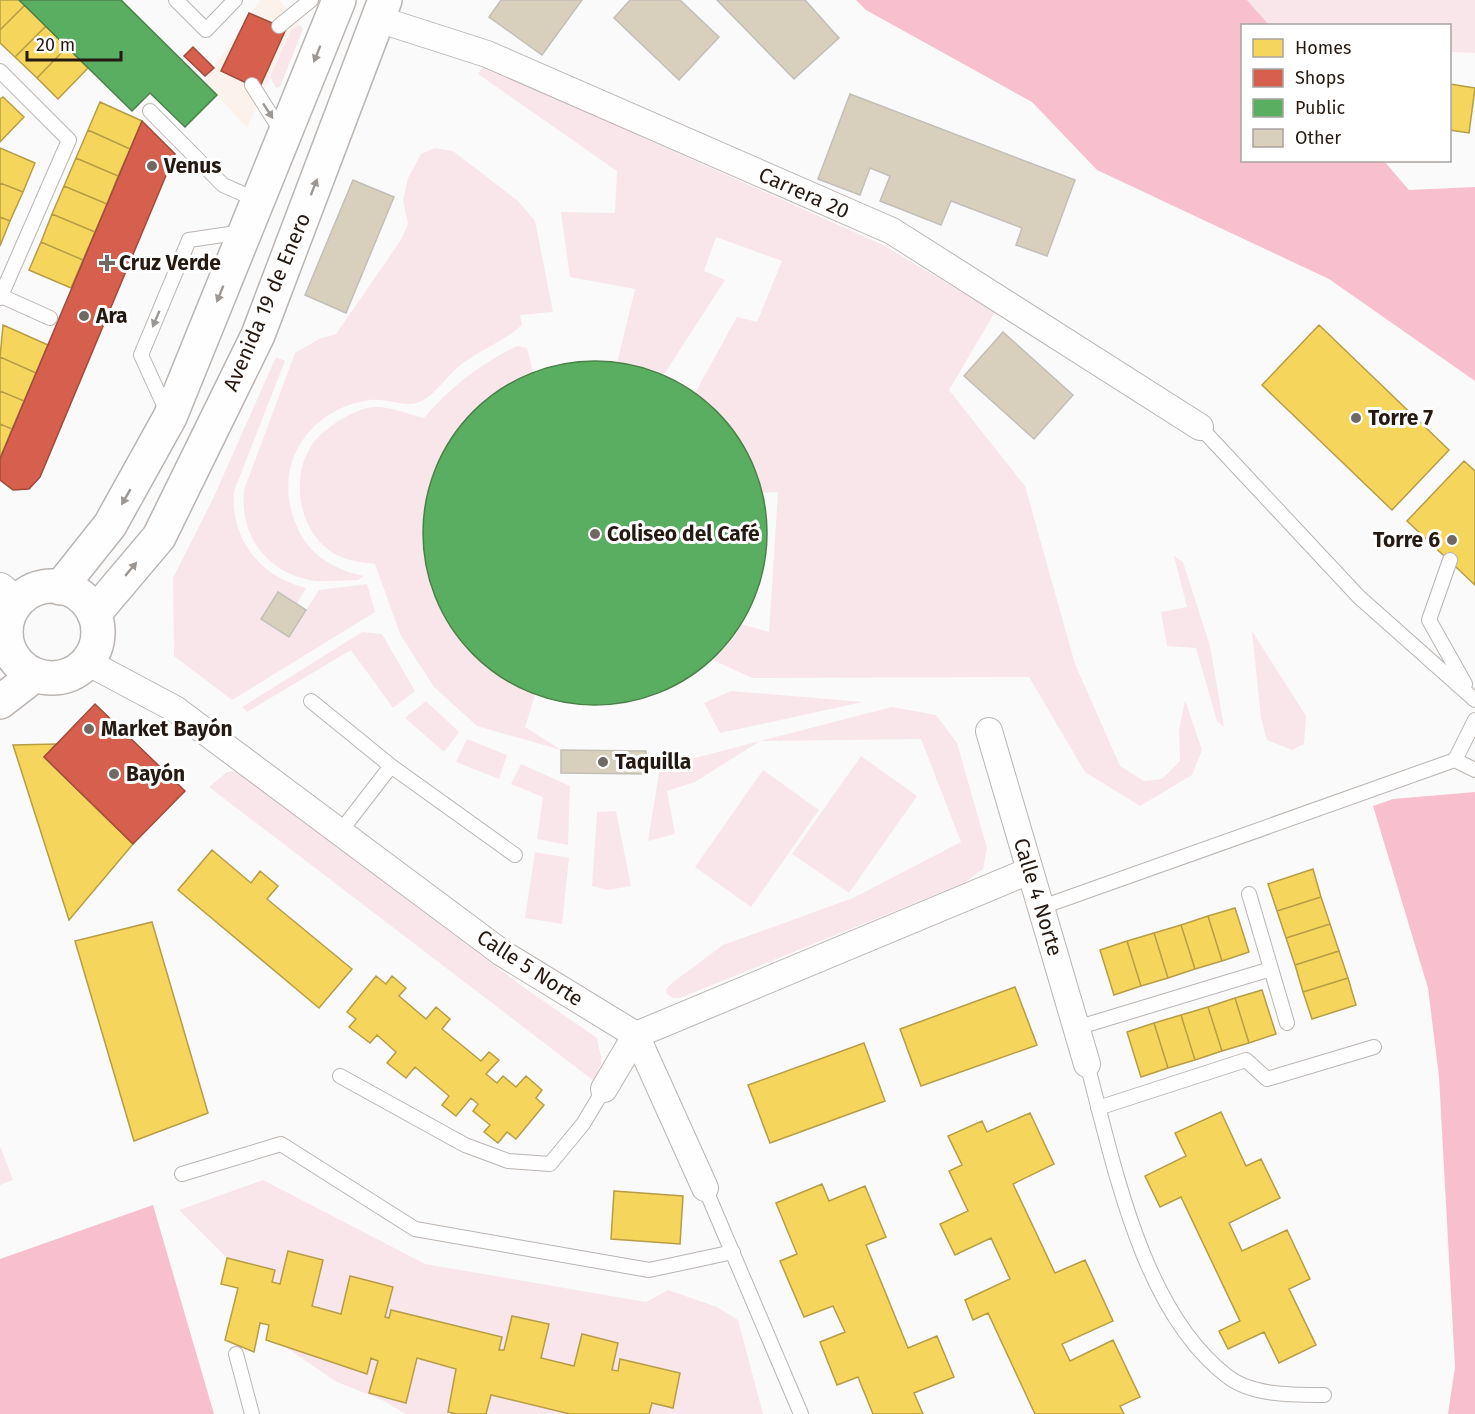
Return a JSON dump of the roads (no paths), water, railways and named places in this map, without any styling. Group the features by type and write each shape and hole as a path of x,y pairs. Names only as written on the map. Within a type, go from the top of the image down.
{"main road":[{"path":"60,588 110,525 170,417 339,0"},
{"name":"Avenida 19 de Enero","path":"93,614 159,537 258,335 381,9"},
{"path":"60,588 78,595 93,614 97,639 94,651 87,662 76,672 63,677 35,675 15,660 3,644 9,616 8,596 36,589 60,588"},
{"path":"0,702 35,675"}],"street":[{"name":"Carrera 20","path":"381,9 892,231 1200,427"},
{"name":"Calle 5 Norte","path":"87,662 175,709 502,953 636,1035"},
{"name":"Calle 4 Norte","path":"989,731 1087,1064"},
{"path":"604,1089 636,1035 1029,871"},
{"path":"636,1035 705,1188"}],"lane":[{"path":"176,0 206,30 235,0"},
{"path":"279,26 311,0"},
{"path":"0,71 69,140 0,297 50,318"},
{"path":"252,85 285,137"},
{"path":"150,111 223,185 258,201"},
{"path":"170,417 141,355 189,240 245,232"},
{"path":"1200,427 1359,597 1475,699"},
{"path":"1450,560 1433,604 1430,620 1456,672 1475,699"},
{"path":"311,701 391,766 515,855"},
{"path":"1042,907 1455,760 1475,720"},
{"path":"1455,760 1475,770"},
{"path":"340,832 391,766"},
{"path":"1249,894 1287,1023"},
{"path":"1076,1028 1271,969"},
{"path":"1098,1108 1246,1060 1267,1079 1374,1047"},
{"path":"1087,1064 1139,1248 1185,1334 1228,1378 1273,1395 1324,1395"},
{"path":"340,1076 465,1145 508,1161 550,1164 583,1124 604,1089"},
{"path":"182,1174 281,1144 415,1229 649,1270 733,1252"},
{"path":"705,1188 801,1414"},
{"path":"236,1354 252,1414"}],"place":[{"name":"Venus","path":"152,166"},
{"name":"Cruz Verde","path":"107,263"},
{"name":"Ara","path":"84,316"},
{"name":"Torre 7","path":"1356,418"},
{"name":"Coliseo del Café","path":"595,534"},
{"name":"Torre 6","path":"1452,540"},
{"name":"Market Bayón","path":"89,729"},
{"name":"Taquilla","path":"603,762"},
{"name":"Bayón","path":"114,774"}]}
